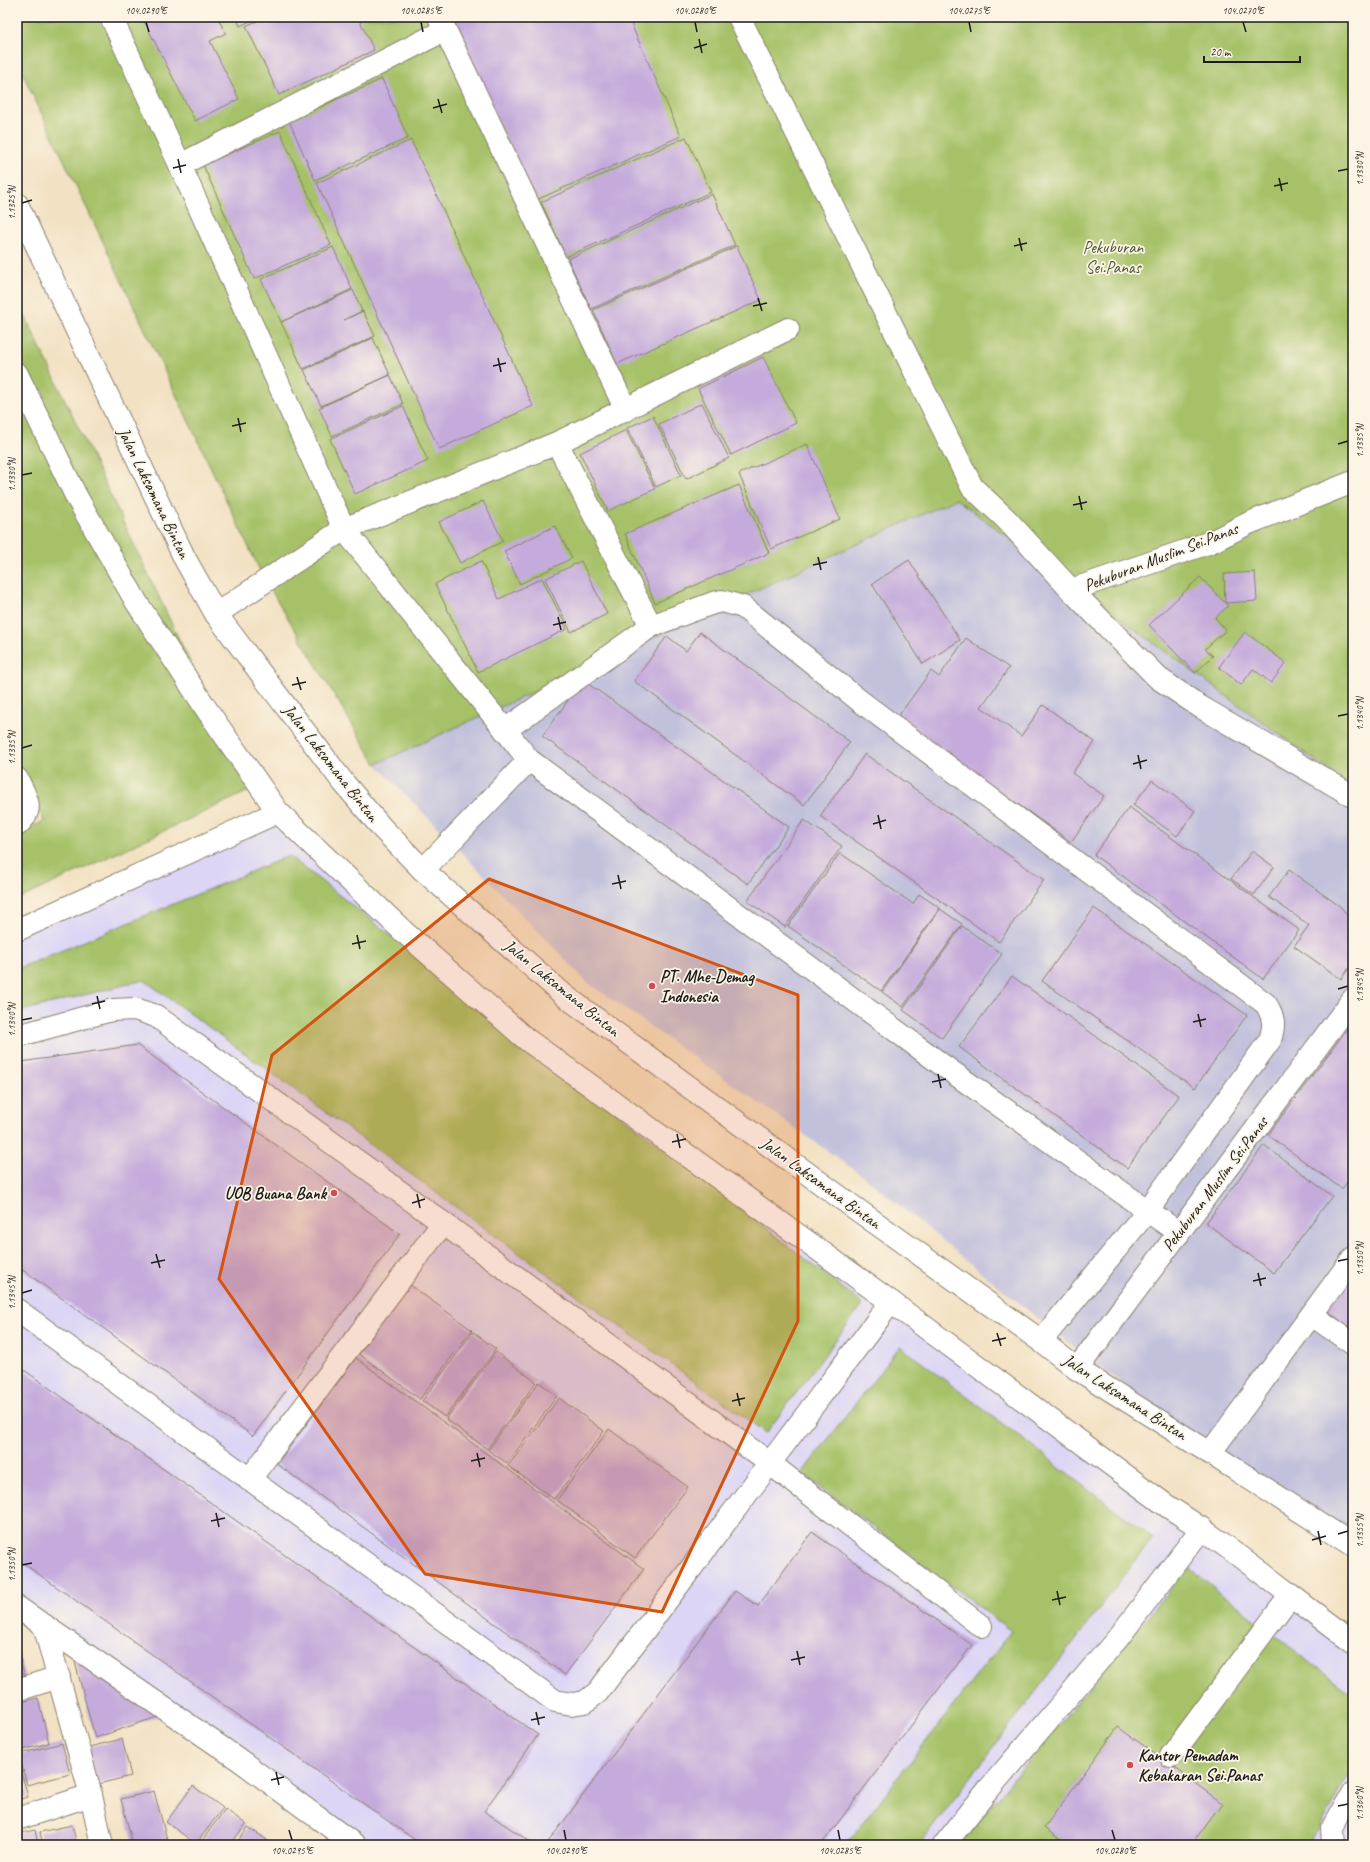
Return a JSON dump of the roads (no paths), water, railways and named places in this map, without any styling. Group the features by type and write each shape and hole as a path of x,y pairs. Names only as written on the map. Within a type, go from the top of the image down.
{"main road":[{"path":"111,17 180,165 344,529 529,760 941,1064 1179,1232"},
{"path":"739,17 972,487 1006,519 1071,590"},
{"path":"180,165 442,23 626,410"},
{"name":"Jalan Laksamana Bintan","path":"17,204 185,559 216,614 343,782 382,828 423,870 565,996 845,1201 1042,1341 1077,1370 1210,1452 1353,1545"},
{"path":"216,614 344,529 557,443 788,329"},
{"path":"17,374 76,496 137,603 207,710 278,812 404,932 526,1039 891,1302 1167,1506 1202,1528 1290,1596 1353,1642"},
{"path":"557,443 651,626"},
{"name":"Pekuburan Muslim Sei.Panas","path":"1353,482 1249,523 1211,542 1071,590 1158,678 1200,706 1353,796"},
{"path":"505,730 651,626 722,601 743,607 860,701 1266,1004 1273,1016 1273,1033 1270,1040 1148,1210 1042,1341"},
{"path":"423,870 529,760"},
{"path":"17,779 28,802 28,810 25,817 17,825"},
{"path":"17,930 278,812"},
{"name":"Pekuburan Muslim Sei.Panas","path":"1077,1370 1353,999"},
{"path":"17,1036 112,1010 135,1009 156,1016 443,1223 768,1462 981,1626"},
{"path":"249,1480 443,1223"},
{"path":"1210,1452 1353,1258"},
{"path":"17,1310 555,1701 572,1704 585,1702 598,1692 768,1462 891,1302"},
{"path":"1312,1314 1353,1344"},
{"path":"944,1845 988,1790 1118,1638 1202,1528"},
{"path":"1171,1756 1290,1596"},
{"path":"17,1607 238,1759 356,1845"},
{"path":"44,1625 91,1795 102,1845"},
{"path":"17,1690 59,1677"},
{"path":"1334,1845 1332,1828 1353,1791"},
{"path":"17,1819 91,1795"}],"place":[{"name":"PT. Mhe-Demag Indonesia","path":"652,986"},
{"name":"UOB Buana Bank","path":"334,1193"},
{"name":"Kantor Pemadam Kebakaran Sei.Panas","path":"1130,1765"}],"park label":[{"name":"Pekuburan Sei.Panas","path":"1113,257"}]}
